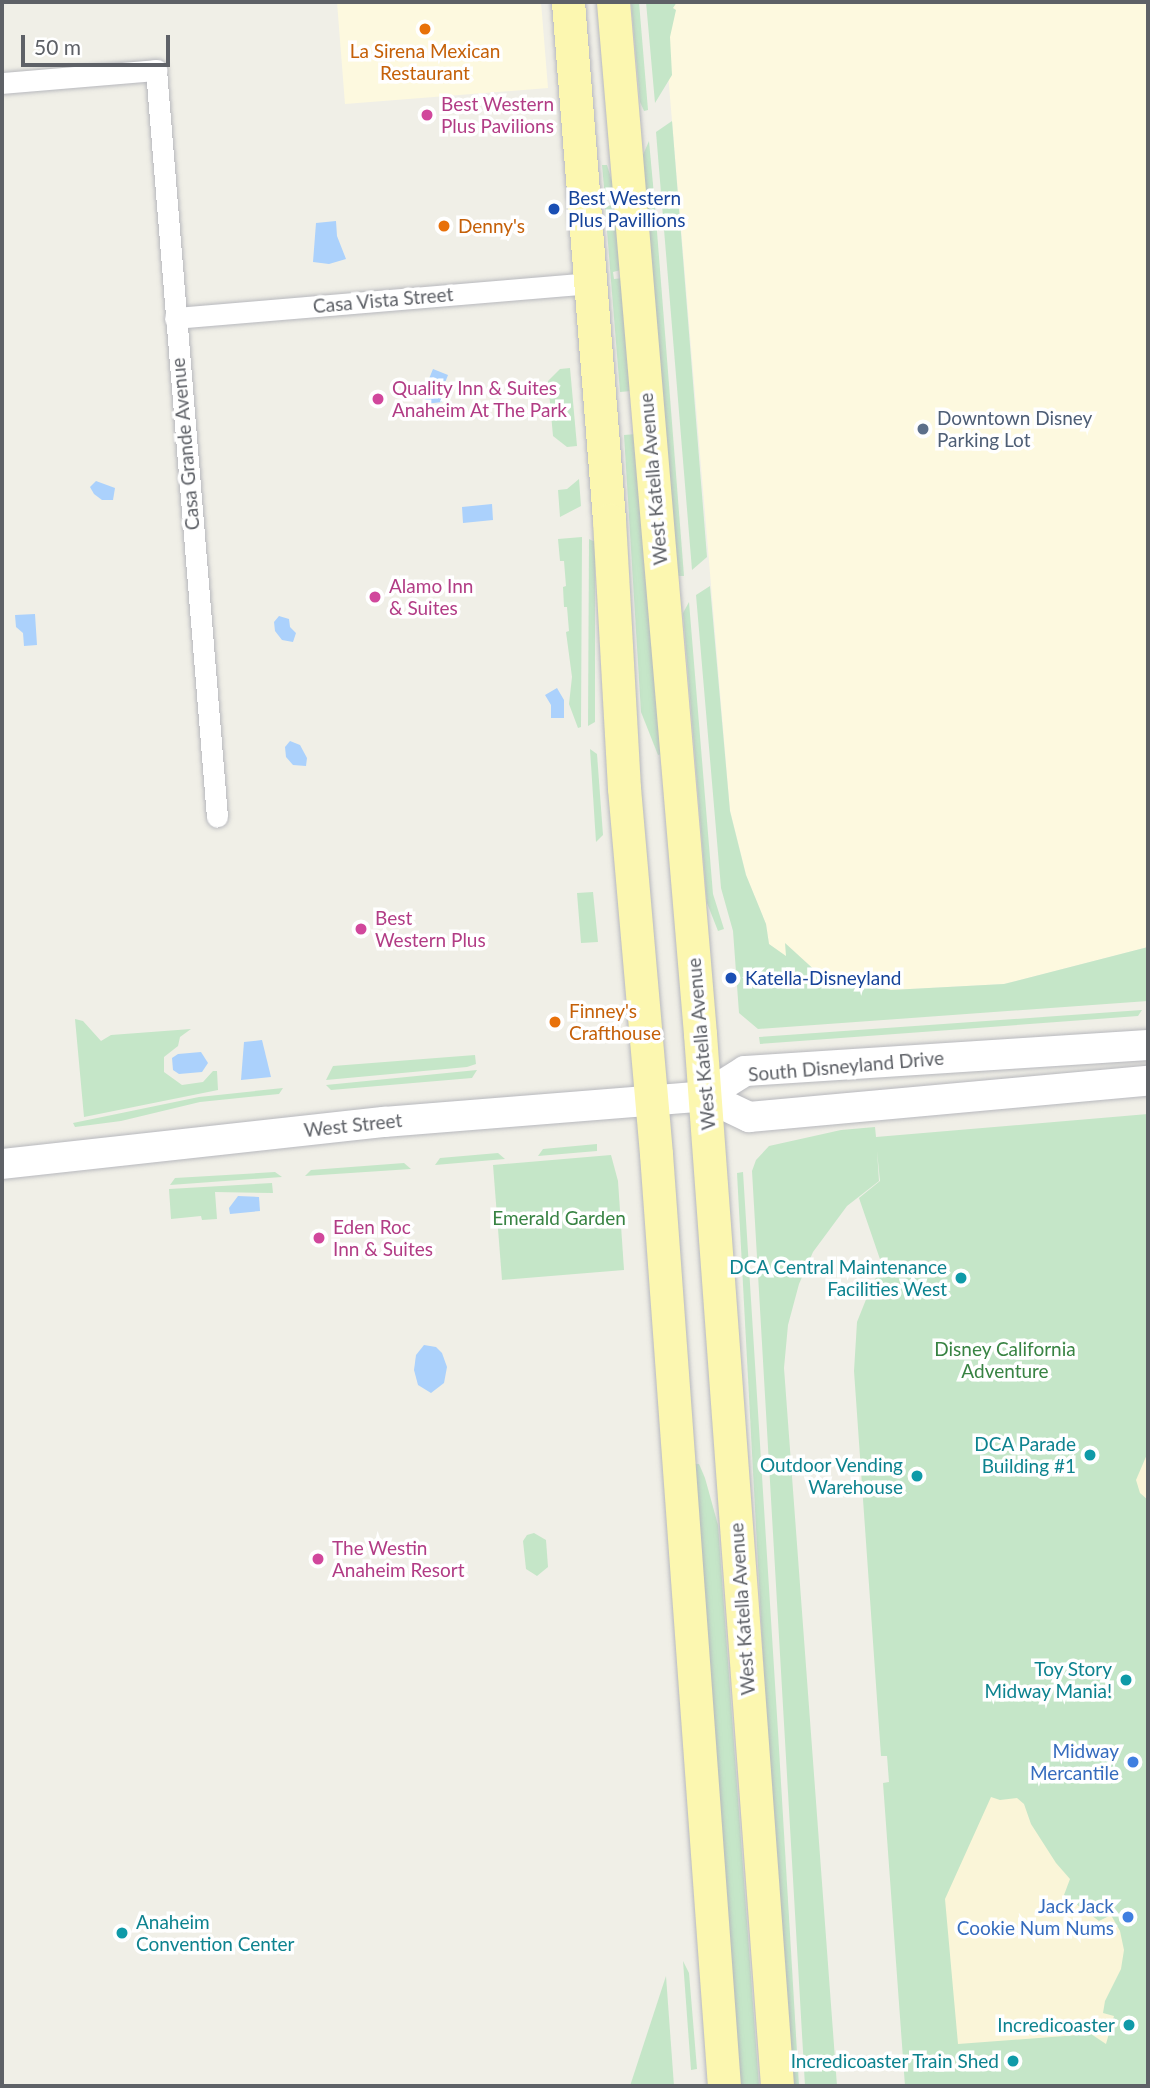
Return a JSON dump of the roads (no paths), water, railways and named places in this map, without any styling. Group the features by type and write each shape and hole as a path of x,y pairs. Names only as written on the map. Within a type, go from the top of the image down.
{"main road":[{"path":"568,2 609,520 624,788 652,1101 724,2086"},
{"name":"West Katella Avenue","path":"613,2 705,1096 777,2086"},
{"name":"South Disneyland Drive","path":"705,1096 745,1071 1148,1045"},
{"name":"South Disneyland Drive","path":"705,1096 749,1117 1148,1081"},
{"name":"West Street","path":"2,1164 384,1122 705,1096"}],"street":[{"name":"Casa Grande Avenue","path":"2,83 156,70 217,817"},
{"name":"Casa Vista Street","path":"175,318 590,283"}],"water":[{"path":"336,221 337,236 346,259 329,264 313,262 316,223"},
{"path":"433,369 448,375 441,393 442,402 426,404 424,391"},
{"path":"96,481 115,488 113,500 102,500 94,494 90,487"},
{"path":"492,504 493,520 463,523 462,507"},
{"path":"35,614 37,645 24,646 23,633 16,627 15,615"},
{"path":"279,616 289,619 290,627 296,633 293,642 282,640 275,631 274,622"},
{"path":"557,688 564,700 564,718 551,718 551,705 545,695"},
{"path":"290,741 300,745 307,758 306,766 293,765 286,757 285,747"},
{"path":"262,1040 271,1077 241,1080 244,1042"},
{"path":"201,1052 208,1063 202,1072 179,1074 173,1070 172,1058 178,1054"},
{"path":"238,1196 259,1197 260,1211 230,1214 229,1208"},
{"path":"424,1345 436,1347 442,1353 447,1367 444,1383 431,1393 418,1385 414,1370 416,1355"}],"place":[{"name":"La Sirena Mexican Restaurant","path":"425,29"},
{"name":"Best Western Plus Pavilions","path":"427,115"},
{"name":"Best Western Plus Pavillions","path":"554,209"},
{"name":"Denny's","path":"444,226"},
{"name":"Quality Inn & Suites Anaheim At The Park","path":"378,399"},
{"name":"Downtown Disney Parking Lot","path":"923,429"},
{"name":"Alamo Inn & Suites","path":"375,597"},
{"name":"Best Western Plus","path":"361,929"},
{"name":"Katella-Disneyland","path":"731,978"},
{"name":"Finney's Crafthouse","path":"555,1022"},
{"name":"Eden Roc Inn & Suites","path":"319,1238"},
{"name":"DCA Central Maintenance Facilities West","path":"961,1278"},
{"name":"DCA Parade Building #1","path":"1090,1455"},
{"name":"Outdoor Vending Warehouse","path":"917,1476"},
{"name":"The Westin Anaheim Resort","path":"318,1559"},
{"name":"Toy Story Midway Mania!","path":"1126,1680"},
{"name":"Midway Mercantile","path":"1133,1762"},
{"name":"Jack Jack Cookie Num Nums","path":"1128,1917"},
{"name":"Anaheim Convention Center","path":"122,1933"},
{"name":"Incredicoaster","path":"1129,2025"},
{"name":"Incredicoaster Train Shed","path":"1013,2061"}],"park label":[{"name":"Emerald Garden","path":"559,1218"},
{"name":"Disney California Adventure","path":"1005,1360"}]}
